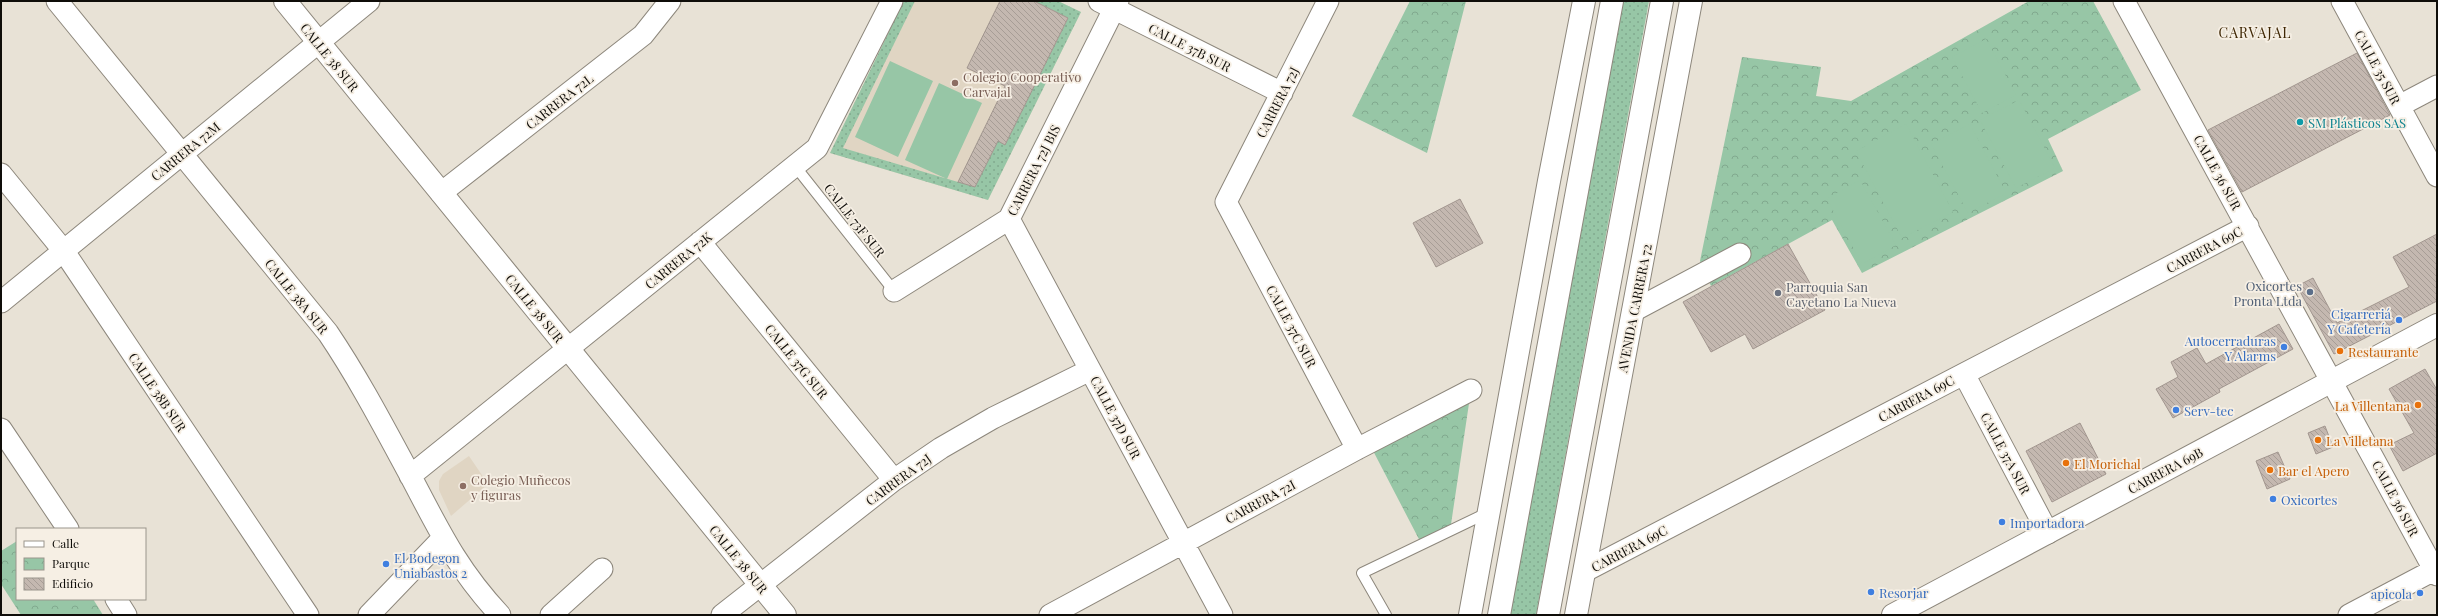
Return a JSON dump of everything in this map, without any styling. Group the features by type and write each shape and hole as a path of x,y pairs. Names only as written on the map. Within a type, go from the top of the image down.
{"main road":[{"name":"CALLE 38 SUR","path":"285,1 785,615"},
{"path":"1470,615 1490,512 1538,242 1584,1"},
{"path":"1499,615 1579,173 1612,1"},
{"path":"1548,615 1636,134 1662,1"},
{"name":"AVENIDA CARRERA 72","path":"1576,615 1691,1"},
{"path":"1636,134 1677,78"},
{"path":"1538,242 1579,173"},
{"name":"CARRERA 69B","path":"1893,615 2437,325"}],"street":[{"name":"CALLE 38A SUR","path":"57,1 328,333 366,392 442,539 476,589 500,615"},
{"name":"CARRERA 72M","path":"1,302 369,1"},
{"name":"CARRERA 72L","path":"441,193 644,35 670,1"},
{"name":"CARRERA 72K","path":"410,476 817,148 892,1"},
{"name":"CARRERA 72J","path":"1226,202 1328,1"},
{"name":"CALLE 36 SUR","path":"2124,1 2436,572"},
{"name":"CALLE 35 SUR","path":"2342,1 2437,176"},
{"name":"CALLE 37B SUR","path":"1111,4 1282,93"},
{"name":"CARRERA 72J BIS","path":"894,291 1009,219 1111,4"},
{"path":"2399,106 2437,86"},
{"name":"CALLE 38B SUR","path":"1,174 63,250 308,615"},
{"name":"CALLE 37C SUR","path":"1226,202 1358,449"},
{"name":"CALLE 37D SUR","path":"1009,219 1222,615"},
{"name":"CARRERA 69C","path":"1585,571 2248,226"},
{"name":"CALLE 37G SUR","path":"700,242 894,480"},
{"path":"1633,311 1740,254"},
{"name":"CARRERA 72J","path":"722,615 894,480 941,448 993,418 1090,370"},
{"name":"CALLE 37A SUR","path":"1964,374 2048,533"},
{"name":"CARRERA 72I","path":"1050,615 1183,542 1471,390"},
{"path":"1,429 67,528"},
{"path":"369,615 442,539"},
{"path":"550,615 602,569"},
{"path":"2349,615 2436,572"},
{"path":"117,600 126,615"}],"lane":[{"name":"CALLE 73F SUR","path":"795,166 894,291"},
{"path":"1386,615 1362,573 1490,512"}],"shaded area":[{"name":"Colegio Cooperativo Carvajal","path":"904,1 1058,1 1081,12 988,200 830,153"},
{"name":"Colegio Muñecos y figuras","path":"469,456 488,484 451,516 439,490 439,481 443,474"}],"green space":[{"path":"904,1 915,1 843,148 958,182 986,163 971,156 982,133 1005,144 1068,18 1034,1 1058,1 1081,12 988,200 830,153"},
{"path":"1410,1 1466,1 1427,153 1352,116"},
{"path":"1621,1 1649,1 1536,615 1506,615"},
{"path":"2029,1 2093,1 2141,90 2048,139 2063,171 1862,273 1832,220 1711,286 1700,261 1742,57 1821,67 1816,96 1851,101"},
{"path":"1986,39 2016,95 1982,113 1952,57"},
{"path":"890,61 933,81 898,157 855,137"},
{"path":"939,83 982,103 947,179 905,160"},
{"path":"2019,100 2055,168 2016,188 1980,120"},
{"path":"1906,124 1953,212 1902,238 1856,151"},
{"path":"1970,124 2006,193 1968,213 1931,144"},
{"path":"1860,180 1896,245 1862,264 1827,199"},
{"path":"1471,390 1450,531 1422,545 1369,443"},
{"path":"16,542 16,600 94,600 103,615 21,615 1,584 1,551"}],"building":[{"path":"1000,1 1034,1 1068,18 1005,145 998,141 975,187 958,182 1005,86 967,68"},
{"name":"SM Plásticos SAS","path":"2357,53 2390,115 2242,192 2208,130"},
{"path":"1460,199 1483,243 1436,267 1413,223"},
{"path":"2437,234 2437,301 2334,354 2297,286 2313,278 2337,323 2409,287 2393,257"},
{"name":"Parroquia San Cayetano La Nueva","path":"1788,244 1825,310 1753,349 1745,334 1711,352 1683,302"},
{"path":"2279,324 2293,349 2219,389 2220,392 2173,418 2156,389 2178,377 2171,362 2197,348 2206,364"},
{"path":"2425,369 2437,390 2437,453 2403,471 2389,445 2414,433 2389,389"},
{"name":"El Morichal","path":"2080,423 2106,474 2052,502 2026,451"},
{"path":"2325,426 2333,447 2316,454 2308,433"},
{"path":"2278,452 2290,479 2267,489 2256,461"}],"place":[{"name":"Colegio Cooperativo Carvajal","path":"955,83"},
{"name":"SM Plásticos SAS","path":"2300,122"},
{"name":"Oxicortes Pronta Ltda","path":"2310,292"},
{"name":"Parroquia San Cayetano La Nueva","path":"1778,293"},
{"name":"Cigarreriá Y Cafetería","path":"2399,320"},
{"name":"Autocerraduras Y Alarms","path":"2284,347"},
{"name":"Restaurante","path":"2340,351"},
{"name":"La Villentana","path":"2418,405"},
{"name":"Serv-tec","path":"2176,410"},
{"name":"La Villetana","path":"2318,440"},
{"name":"El Morichal","path":"2066,463"},
{"name":"Bar el Apero","path":"2270,470"},
{"name":"Colegio Muñecos y figuras","path":"463,486"},
{"name":"Oxicortes","path":"2273,499"},
{"name":"Importadora","path":"2002,522"},
{"name":"El Bodegon Uniabastos 2","path":"386,564"},
{"name":"Resorjar","path":"1871,592"},
{"name":"apicola","path":"2420,593"}],"district":[{"name":"CARVAJAL","path":"2255,32"}]}
